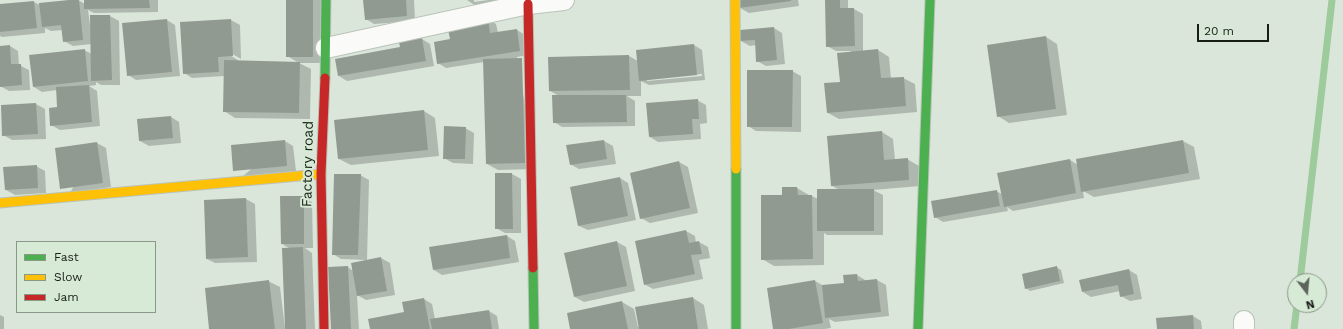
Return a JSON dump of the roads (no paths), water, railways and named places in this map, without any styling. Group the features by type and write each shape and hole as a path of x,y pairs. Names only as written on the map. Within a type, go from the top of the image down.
{"street":[{"name":"Factory road","path":"324,329 321,174 326,48 326,0"},
{"path":"326,48 528,4 564,0"},
{"path":"735,0 736,329"},
{"path":"918,329 930,0"},
{"path":"528,4 534,329"},
{"path":"0,203 321,174"}],"waterway":[{"path":"1301,273 1332,0"},
{"path":"1294,329 1296,313"}]}
